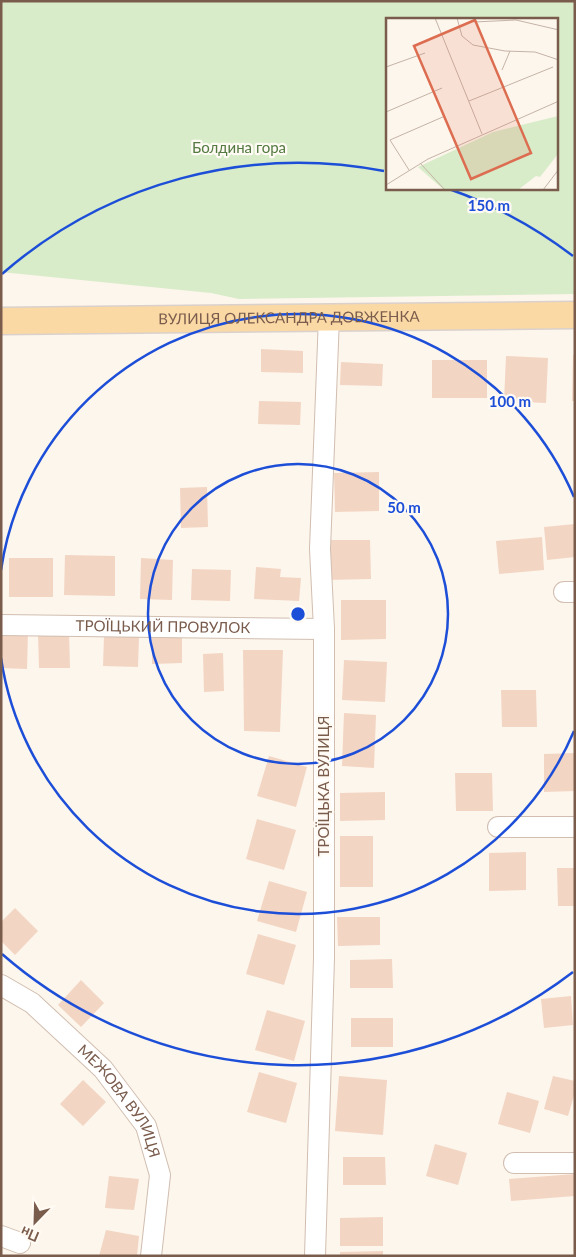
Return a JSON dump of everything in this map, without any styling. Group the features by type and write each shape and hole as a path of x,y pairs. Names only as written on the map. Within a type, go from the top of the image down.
{"main road":[{"name":"ВУЛИЦЯ ОЛЕКСАНДРА ДОВЖЕНКА","path":"1,321 575,315"}],"street":[{"name":"ТРОЇЦЬКА ВУЛИЦЯ","path":"315,1256 324,958 324,629 320,548 329,317"},
{"name":"ТРОЇЦЬКИЙ ПРОВУЛОК","path":"1,625 324,629"},
{"path":"498,827 575,827"},
{"name":"МЕЖОВА ВУЛИЦЯ","path":"1,985 32,1003 103,1069 146,1126 160,1175 151,1256"},
{"path":"514,1163 575,1163"},
{"path":"1,1236 20,1243"}],"green space":[{"name":"Болдина гора","path":"1,1 575,1 575,294 239,299 211,293 1,272"}],"building":[{"path":"261,349 303,351 303,373 261,372"},
{"path":"573,355 575,355 575,401 572,401"},
{"path":"506,356 548,358 546,403 504,401"},
{"path":"432,360 487,360 487,398 432,398"},
{"path":"341,362 383,364 382,386 340,385"},
{"path":"259,401 301,402 300,425 258,424"},
{"path":"379,472 379,511 335,512 334,473"},
{"path":"207,487 208,527 181,528 180,488"},
{"path":"575,524 575,557 547,560 544,527"},
{"path":"542,537 544,570 499,574 496,541"},
{"path":"326,540 370,540 371,579 326,580"},
{"path":"65,555 115,556 115,596 64,595"},
{"path":"9,558 53,558 53,597 9,597"},
{"path":"141,558 173,560 172,600 140,599"},
{"path":"256,567 281,569 280,577 301,578 299,601 254,599"},
{"path":"192,569 231,570 230,601 191,600"},
{"path":"341,600 386,600 386,639 341,640"},
{"path":"1,630 28,631 27,669 1,668"},
{"path":"69,632 70,668 39,668 38,633"},
{"path":"104,636 139,637 138,667 103,666"},
{"path":"182,637 182,663 152,664 152,638"},
{"path":"243,650 283,650 280,732 244,731"},
{"path":"223,653 224,691 204,692 203,654"},
{"path":"344,660 387,662 385,702 342,700"},
{"path":"501,690 536,690 537,727 502,727"},
{"path":"344,713 376,715 374,768 342,766"},
{"path":"575,753 575,791 544,792 544,754"},
{"path":"269,756 307,767 296,807 257,796"},
{"path":"455,773 492,773 493,811 456,811"},
{"path":"385,792 385,820 340,821 340,793"},
{"path":"257,819 296,830 284,870 246,859"},
{"path":"340,836 373,836 373,887 340,887"},
{"path":"526,852 526,890 489,891 489,853"},
{"path":"557,868 575,868 575,906 558,906"},
{"path":"269,881 307,892 296,932 257,921"},
{"path":"15,908 38,931 15,955 1,941 1,922"},
{"path":"337,917 380,917 380,945 338,946"},
{"path":"258,934 296,945 284,985 246,974"},
{"path":"392,959 393,988 350,988 350,960"},
{"path":"81,980 104,1003 81,1027 58,1005"},
{"path":"571,996 573,1025 544,1028 541,999"},
{"path":"267,1010 305,1021 294,1061 255,1050"},
{"path":"351,1018 393,1018 393,1047 351,1047"},
{"path":"259,1072 297,1083 286,1123 247,1112"},
{"path":"339,1076 387,1080 383,1135 335,1131"},
{"path":"553,1076 575,1081 575,1092 568,1116 544,1109"},
{"path":"83,1080 106,1102 83,1126 60,1104"},
{"path":"507,1092 539,1101 530,1133 498,1124"},
{"path":"435,1144 467,1153 458,1185 426,1176"},
{"path":"343,1157 385,1157 386,1185 343,1185"},
{"path":"575,1174 575,1196 511,1201 509,1179"},
{"path":"109,1176 139,1179 134,1210 105,1208"},
{"path":"383,1217 383,1246 340,1246 340,1218"},
{"path":"106,1230 139,1236 137,1256 99,1256"},
{"path":"383,1251 383,1256 340,1256 340,1252"}]}
